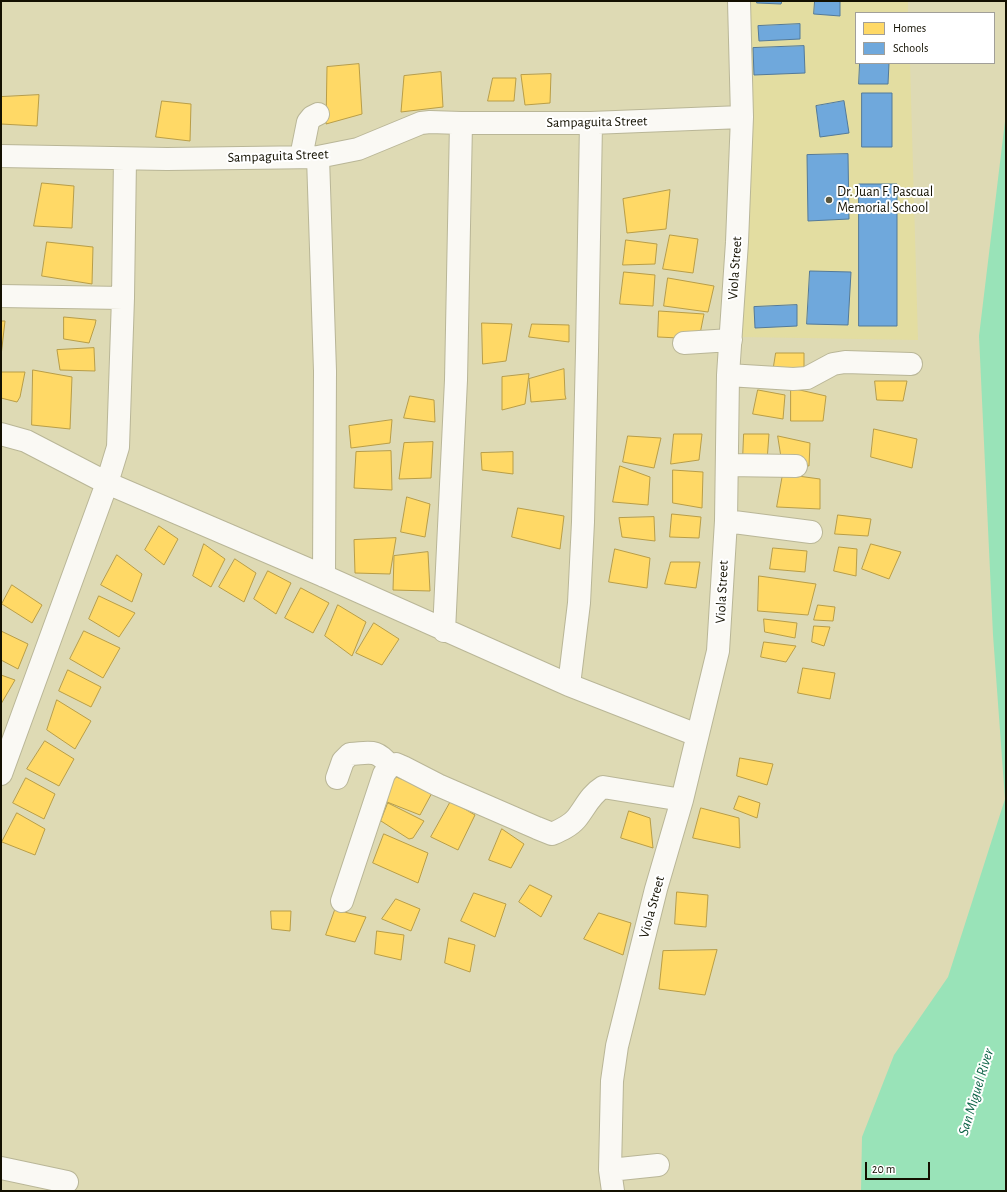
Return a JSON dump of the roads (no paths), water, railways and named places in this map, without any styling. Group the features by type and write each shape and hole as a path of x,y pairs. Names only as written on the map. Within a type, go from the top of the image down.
{"street":[{"name":"Viola Street","path":"613,1191 610,1170 612,1081 617,1046 656,889 682,800 718,651 726,521 728,374 737,242 742,117 739,1"},
{"path":"318,114 312,117 308,122 325,370 324,576"},
{"name":"Sampaguita Street","path":"1,156 125,159 310,157 358,149 421,124 430,122 591,123 742,117"},
{"path":"444,630 456,380 461,123"},
{"path":"568,685 579,603 583,522 591,123"},
{"path":"1,774 107,484 118,447 123,298 125,159"},
{"path":"1,296 123,298"},
{"path":"684,342 731,340"},
{"path":"728,374 793,379 807,378 833,364 845,362 911,364"},
{"path":"1,434 26,440 107,484 324,576 568,685 697,735"},
{"path":"727,465 796,466"},
{"path":"726,521 811,532"},
{"path":"337,778 343,761 350,754 376,753 383,757 390,766"},
{"path":"342,901 384,774 390,766 396,764 438,785 552,834 565,829 576,820 595,792 603,787 682,800"},
{"path":"610,1170 658,1165"},
{"path":"1,1168 67,1182"}],"water":[{"name":"San Miguel River","path":"1006,113 1006,1191 861,1191 862,1137 894,1055 948,977 1005,799 993,635 979,336"}],"place":[{"name":"Dr. Juan F. Pascual Memorial School","path":"829,200"}]}
